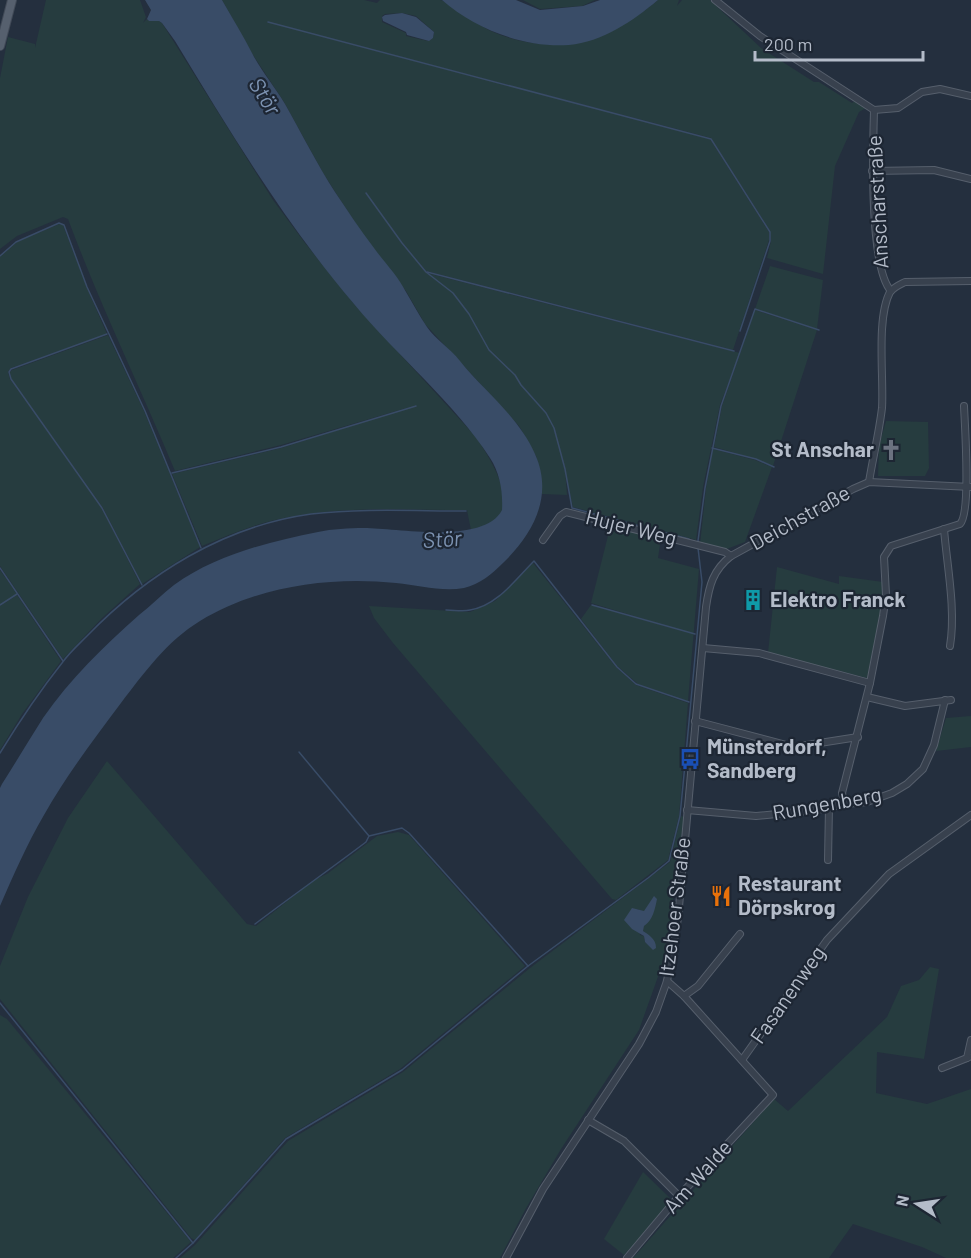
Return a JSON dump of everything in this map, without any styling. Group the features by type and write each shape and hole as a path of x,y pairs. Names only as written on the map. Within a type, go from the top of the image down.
{"main road":[{"path":"0,46 12,0"}],"street":[{"path":"715,0 760,36 874,110 898,108 922,92 940,89 971,96"},
{"name":"Anscharstraße","path":"874,110 872,171 875,224 882,279 891,291"},
{"path":"872,171 934,170 971,179"},
{"path":"970,487 869,482 882,406 883,326 891,291 905,282 971,281"},
{"path":"845,804 842,793 867,697 886,595 884,557 891,546 960,524 966,519 969,509 970,487 964,406"},
{"name":"Deichstraße","path":"731,556 869,482"},
{"name":"Hujer Weg","path":"543,540 562,514 566,512 725,552 731,556"},
{"path":"944,529 950,591 952,635 950,646"},
{"name":"Itzehoer Straße","path":"506,1258 543,1190 639,1044 656,1012 667,981 678,918 706,607 711,581 716,571 731,556"},
{"path":"703,648 768,655 870,683"},
{"name":"Rungenberg","path":"687,810 756,816 867,801 892,793 907,784 923,769 948,700 905,706 867,697"},
{"path":"695,721 794,747 858,737"},
{"path":"828,861 829,807"},
{"name":"Fasanenweg","path":"742,1060 827,940 842,923 889,874 971,815"},
{"path":"684,996 698,986 740,934"},
{"path":"667,981 684,996 742,1060"},
{"path":"942,1068 969,1057 971,1040"},
{"name":"Am Walde","path":"627,1258 679,1196 773,1095 742,1060"},
{"path":"588,1120 624,1141 679,1196"}],"green space":[{"path":"46,0 140,0 146,17 143,23 147,19 162,23 273,200 305,243 354,304 476,437 497,474 504,496 500,515 494,521 471,530 467,510 370,509 322,512 265,522 202,546 172,474 281,448 417,405 281,445 175,471 93,283 68,219 63,217 17,236 0,249 0,78 8,37 35,44 35,48"},
{"path":"222,0 364,0 377,3 380,0 440,0 491,31 514,39 558,44 600,35 620,26 658,0 679,0 677,6 682,0 710,0 761,48 814,82 819,82 852,103 855,101 866,108 859,112 835,166 823,274 767,258 771,241 770,231 711,138 271,23 710,139 769,232 769,240 733,350 426,271 402,243 364,190 402,244 427,273 740,353 720,405 703,487 696,540 573,507 565,473 567,495 542,494 541,476 536,456 519,426 425,324 406,291 363,235 323,173 284,102 251,52","holes":["402,13 416,16 434,32 433,38 428,41 406,36 406,33 382,22 382,16 385,14"]},
{"path":"523,0 595,0 582,6 540,9"},
{"path":"59,224 63,225 107,334 11,368 8,372 10,379 102,508 140,584 102,618 63,659 0,566 0,257 17,242"},
{"path":"770,266 823,280 817,329 755,309"},
{"path":"755,310 817,330 773,466 714,447 722,406"},
{"path":"108,335 144,411 200,547 142,584 103,508 11,379 10,372"},
{"path":"886,421 928,422 929,468 925,476 878,476 879,446"},
{"path":"713,449 772,467 745,542 724,550 700,544"},
{"path":"611,524 661,538 658,558 699,569 688,701 638,684 617,666 581,619 591,605 693,634 591,603"},
{"path":"533,563 616,667 636,685 688,703 679,816 668,860 616,900 612,899 393,643 374,618 369,606 470,612 495,601"},
{"path":"777,567 839,584 839,576 883,582 884,596 867,678 768,653"},
{"path":"0,570 17,594 0,605"},
{"path":"17,595 61,661 22,714 0,750 0,606"},
{"path":"971,716 971,747 936,751 946,718"},
{"path":"107,761 247,924 256,926 314,880 327,874 377,836 398,832 409,835 525,966 400,1069 285,1138 195,1240 191,1238 0,999 0,966 28,897 68,818"},
{"path":"681,816 684,817 667,945 639,1030 561,1149 500,1258 180,1258 195,1245 288,1141 403,1072 530,968 670,862","holes":["637,909 644,912 643,931 648,935 653,949 645,942 644,936 640,935"]},
{"path":"930,967 939,969 924,1059 877,1052 876,1093 927,1104 971,1089 971,1258 946,1258 922,1247 853,1224 829,1258 633,1258 774,1099 788,1111 887,1017 901,986 919,980"},
{"path":"0,1015 7,1019 191,1242 173,1258 0,1258"},
{"path":"643,1172 673,1201 624,1255 604,1239"}],"water":[{"name":"Stör","path":"145,0 222,0 335,192 399,280 427,327 520,428 535,454 540,470 541,499 531,527 514,552 490,575 470,586 447,589 371,581 346,581 295,586 246,599 222,609 188,629 147,669 71,772 32,837 0,906 0,788 2,784 43,718 64,690 113,639 170,589 207,565 280,540 347,528 417,532 459,531 477,528 492,521 502,510 502,496 496,470 476,437 371,323 305,242 238,143 175,41 162,23 147,19 151,10"},
{"path":"442,0 516,0 540,10 583,6 600,0 658,0 628,23 605,35 581,43 552,45 518,40 485,28 469,20"},
{"path":"402,13 416,17 434,32 433,38 429,41 407,35 406,32 383,21 382,17 385,15"},
{"path":"654,896 657,899 654,910 643,931 655,942 656,948 653,950 645,942 644,936 632,929 624,920 632,908 644,911"}],"waterway":[{"path":"268,22 711,139 770,232 770,241 740,331"},
{"path":"366,193 426,272 453,293 469,314 489,350 515,375 546,413 554,428 572,508 689,539"},
{"path":"0,256 16,242 59,223 64,225 87,287 145,411 201,548"},
{"path":"427,272 734,351"},
{"path":"698,541 705,488 721,406 755,309 819,330"},
{"path":"107,334 11,369 9,372 11,379 102,508 142,585"},
{"path":"172,473 281,447 416,406"},
{"path":"712,448 756,459 774,467"},
{"path":"0,753 37,696 74,649 135,592 189,556 248,529 311,514 369,510 466,511"},
{"path":"193,1243 286,1139 402,1070 528,966 669,861 680,816 702,582 698,548"},
{"path":"446,610 467,611 489,603 505,591 534,561 617,667 636,684 689,702"},
{"path":"0,568 63,661"},
{"path":"0,605 17,594"},
{"path":"592,605 695,634"},
{"path":"299,752 369,836"},
{"path":"255,924 366,842 369,836 402,828 528,966"},
{"path":"0,1003 193,1243 176,1258"}],"place":[{"name":"St Anschar","path":"891,450"},
{"name":"Elektro Franck","path":"753,600"},
{"name":"Münsterdorf, Sandberg","path":"690,759"},
{"name":"Restaurant Dörpskrog","path":"721,896"}]}
